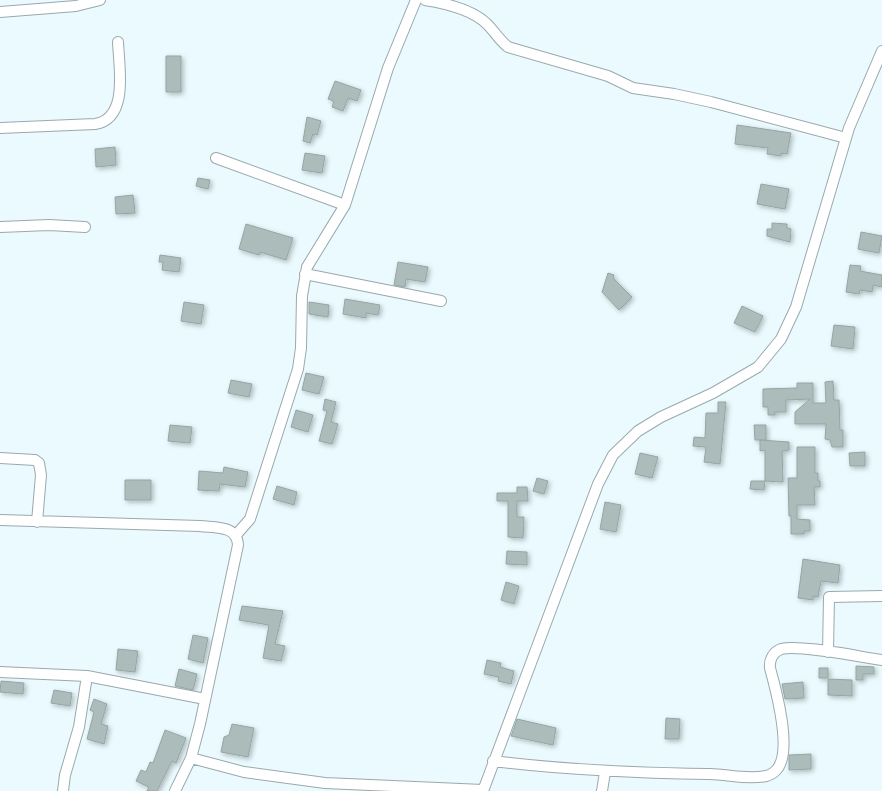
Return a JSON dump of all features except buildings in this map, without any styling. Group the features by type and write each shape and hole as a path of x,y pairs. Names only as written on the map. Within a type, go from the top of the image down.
{"street":[{"path":"0,12 76,6 100,0"},
{"path":"236,535 250,519 295,379 301,348 305,274 313,254 332,229 345,205 388,68 416,0"},
{"path":"425,0 474,15 486,23 499,40 508,47 608,76 633,88 711,102 846,138"},
{"path":"0,128 95,124 108,121 112,116 118,96 118,42"},
{"path":"191,758 244,772 325,783 483,790 598,484 613,455 638,431 661,417 713,393 758,367 781,339 796,307 846,138 882,51"},
{"path":"216,158 345,205"},
{"path":"0,227 85,227"},
{"path":"305,274 441,301"},
{"path":"0,458 35,460 38,463 40,475 37,522"},
{"path":"0,520 192,526 228,529 236,535 238,545 191,758 175,791"},
{"path":"828,652 830,597 882,596"},
{"path":"493,761 606,772 714,774 732,778 771,774 781,763 783,745 778,701 770,668 772,657 778,651 785,649 828,652 882,660"},
{"path":"0,672 87,676 205,699"},
{"path":"63,791 65,775 79,727 87,676"},
{"path":"602,791 606,772"}]}
